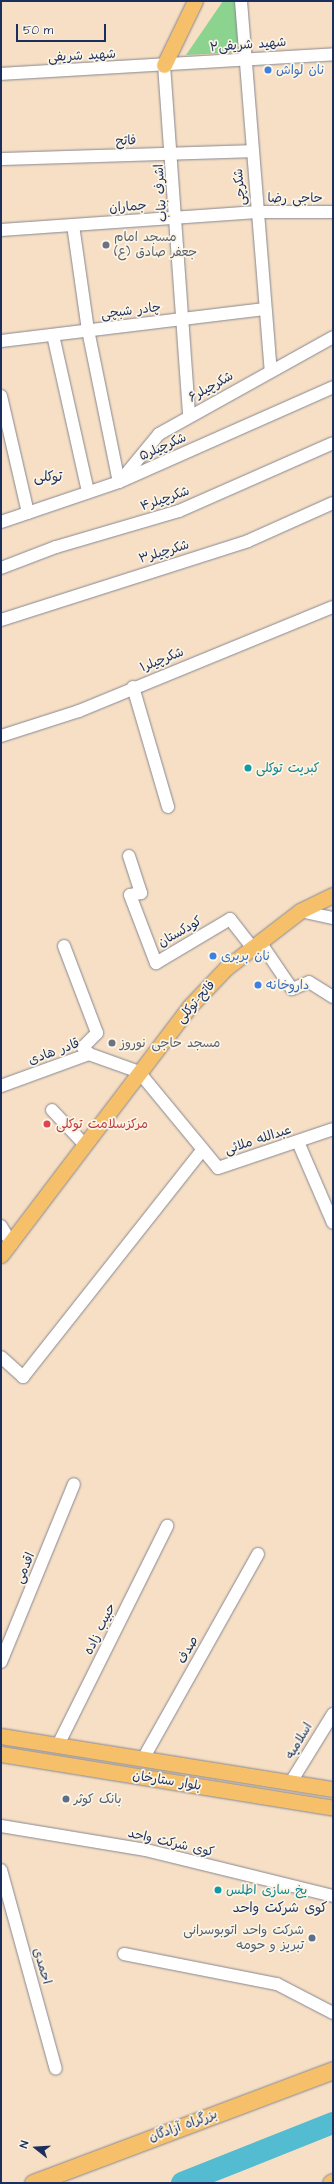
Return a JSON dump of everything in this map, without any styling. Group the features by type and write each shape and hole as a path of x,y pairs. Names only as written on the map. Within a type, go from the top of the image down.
{"highway":[{"name":"بزرگراه آزادگان","path":"33,2183 332,2070"}],"main road":[{"path":"164,65 195,1"},
{"name":"فاتح-توکلی","path":"1,1256 12,1244 139,1072 189,1008 226,968 300,911 333,894"},
{"name":"بلوار ستارخان","path":"1,1736 333,1789"},
{"name":"بلوار ستارخان","path":"1,1754 333,1808"}],"street":[{"name":"شکرچی","path":"241,1 247,60 252,152 270,370"},
{"name":"شهید شریفی۲","path":"164,65 333,54"},
{"name":"شهید شریفى","path":"1,74 164,65"},
{"name":"اشرف بناب","path":"164,65 172,154 189,415"},
{"name":"فاتح","path":"1,160 252,152"},
{"name":"حاجی رضا","path":"257,212 333,212"},
{"name":"جماران","path":"1,230 257,212"},
{"path":"73,225 88,330 119,482"},
{"name":"چادر شبچی","path":"1,341 265,309"},
{"path":"53,335 88,492"},
{"name":"شکرچیلر۶","path":"119,482 159,434 189,415 333,337"},
{"name":"شکرچیلر۵","path":"1,522 119,482 333,387"},
{"path":"1,396 28,513"},
{"name":"شکرچیلر۴","path":"1,568 56,546 179,511 333,443"},
{"name":"شکرچیلر۳","path":"1,620 248,540 333,503"},
{"name":"شکرچیلر۱","path":"1,736 79,711 133,687 333,607"},
{"path":"133,687 168,807"},
{"name":"کودکستان","path":"129,856 141,893 130,895 156,962 230,919 256,945"},
{"path":"300,911 333,918"},
{"path":"256,945 292,989 309,982 333,997"},
{"path":"64,946 97,1033 83,1047 89,1054"},
{"name":"قادر هادی","path":"1,1086 89,1054 139,1072"},
{"name":"عبدالله ملائی","path":"139,1072 218,1168 333,1130"},
{"path":"52,1110 86,1145"},
{"path":"298,1142 333,1222"},
{"path":"1,1357 23,1377 203,1149"},
{"path":"1,1226 12,1244"},
{"name":"اقدمی","path":"1,1662 74,1484"},
{"name":"حبیب زاده","path":"58,1745 167,1526"},
{"name":"صدف","path":"143,1759 258,1554"},
{"name":"اسلامیه","path":"291,1782 333,1714"},
{"name":"کوی شرکت واحد","path":"1,1826 146,1850 333,1896"},
{"name":"احمدی","path":"1,1870 56,2069"},
{"path":"124,1954 277,1984 333,2013"}],"green space":[{"path":"223,1 235,1 239,52 186,55"}],"waterway":[{"path":"182,2183 333,2123"}],"place":[{"name":"نان لواش","path":"268,70"},
{"name":"مسجد امام جعفر صادق (ع)","path":"106,245"},
{"name":"کبریت توکلی","path":"248,768"},
{"name":"نان بربری","path":"213,956"},
{"name":"داروخانه","path":"258,985"},
{"name":"مسجد حاجی نوروز","path":"112,1043"},
{"name":"مرکزسلامت توکلی","path":"47,1124"},
{"name":"بانک کوثر","path":"66,1799"},
{"name":"یخ سازی اطلس","path":"218,1890"},
{"name":"شرکت واحد اتوبوسرانی تبریز و حومه","path":"312,1938"}],"district":[{"name":"توکلی","path":"48,477"},
{"name":"کوی شرکت واحد","path":"280,1908"}]}
